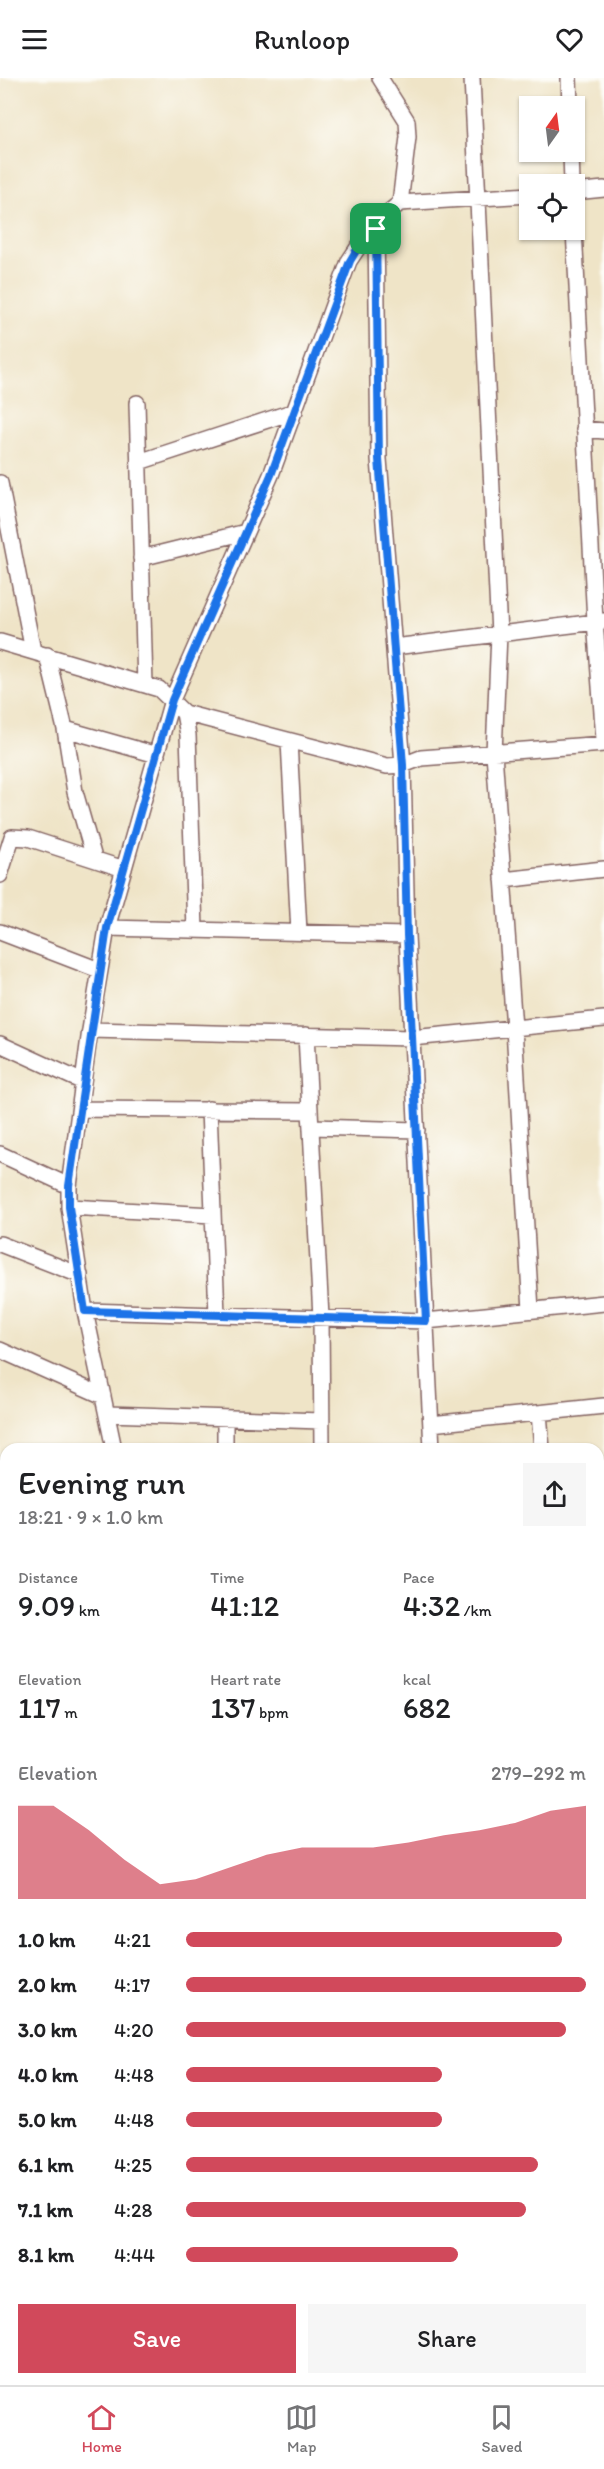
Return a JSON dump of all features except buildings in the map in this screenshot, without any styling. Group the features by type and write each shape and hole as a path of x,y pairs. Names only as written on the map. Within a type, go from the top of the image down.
{"street":[{"path":"380,78 406,121 408,137 400,203"},
{"path":"472,78 499,634 494,753 531,1311"},
{"path":"569,78 570,96"},
{"path":"585,191 604,189"},
{"path":"432,1443 407,935 403,765 379,459 376,229 380,219 400,203 519,196"},
{"path":"113,1443 85,1311 69,1207 69,1186 90,1030 107,928 172,700 271,475 350,261 359,246 376,229"},
{"path":"575,240 584,429 597,520 604,739"},
{"path":"137,403 145,685"},
{"path":"138,462 295,411"},
{"path":"584,429 604,431"},
{"path":"0,483 40,653 64,729 75,792 94,858"},
{"path":"141,558 246,532"},
{"path":"394,647 599,621"},
{"path":"0,642 159,689 184,713 387,766 403,765 421,758 604,744"},
{"path":"184,713 188,735 195,929"},
{"path":"64,729 157,755"},
{"path":"289,741 299,932"},
{"path":"0,875 12,837 28,838 123,869"},
{"path":"503,880 604,869"},
{"path":"107,928 407,935"},
{"path":"0,932 99,970"},
{"path":"90,1030 412,1038 604,1019"},
{"path":"306,1035 321,1317 322,1443"},
{"path":"0,1044 83,1082"},
{"path":"80,1109 309,1111"},
{"path":"209,1109 218,1314"},
{"path":"312,1127 417,1130"},
{"path":"0,1154 69,1186"},
{"path":"69,1207 212,1215"},
{"path":"0,1244 80,1275"},
{"path":"85,1311 426,1321 604,1304"},
{"path":"0,1350 103,1396"},
{"path":"431,1424 604,1406"},
{"path":"539,1413 542,1443"},
{"path":"106,1414 321,1420"},
{"path":"225,1418 225,1443"}],"route":[{"path":"376,229 379,459 403,765 407,935 426,1321 85,1311 69,1207 69,1186 90,1030 107,928 172,700 271,475 350,261 359,246 376,229"}]}
